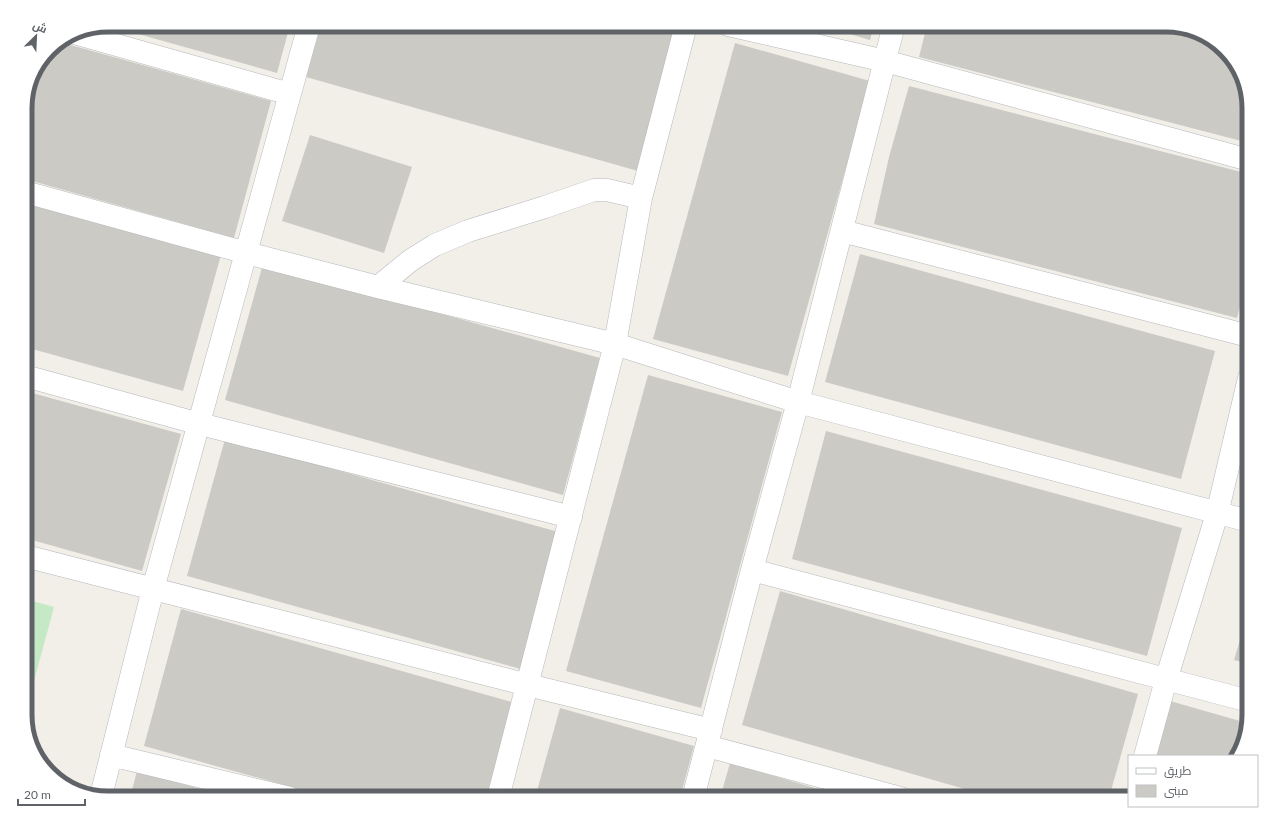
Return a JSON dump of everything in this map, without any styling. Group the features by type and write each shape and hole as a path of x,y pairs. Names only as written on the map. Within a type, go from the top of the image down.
{"street":[{"path":"102,790 153,589 200,424 307,32"},
{"path":"500,791 615,344 641,198 684,32"},
{"path":"759,32 885,61 1242,158"},
{"path":"696,791 752,570 798,402 892,32"},
{"path":"84,36 290,94"},
{"path":"378,287 411,260 435,245 468,231 594,190 607,190 641,198"},
{"path":"32,194 378,287 615,344 798,402 1242,520"},
{"path":"842,231 1242,334"},
{"path":"32,378 200,424 571,517"},
{"path":"1145,755 1166,680 1217,514 1242,408"},
{"path":"32,558 528,685 709,738 879,791"},
{"path":"752,570 1242,699"},
{"path":"111,755 261,791"}],"green space":[{"path":"32,601 54,607 32,688"}],"building":[{"path":"131,32 288,32 277,73"},
{"path":"319,32 669,32 676,34 638,171 306,77"},
{"path":"843,32 872,32 870,40"},
{"path":"925,32 1181,33 1200,40 1216,51 1234,74 1241,93 1242,141 919,57"},
{"path":"735,43 870,81 788,376 653,339"},
{"path":"67,44 271,101 234,238 32,181 33,93 42,70 52,56 56,56 56,52"},
{"path":"909,86 1242,172 1242,299 1237,318 874,224 889,157"},
{"path":"310,135 412,167 384,253 282,221"},
{"path":"32,202 221,255 183,391 32,349"},
{"path":"860,254 1215,351 1181,479 825,382"},
{"path":"263,264 600,358 563,495 225,400"},
{"path":"648,375 782,412 701,708 566,671"},
{"path":"32,393 181,434 142,571 32,540"},
{"path":"826,431 1182,528 1147,656 792,559"},
{"path":"225,439 562,533 524,670 187,576"},
{"path":"780,591 1138,694 1111,791 972,791 742,725"},
{"path":"181,609 519,704 495,791 306,791 144,746"},
{"path":"1242,633 1242,662 1234,660"},
{"path":"1170,701 1241,721 1239,735 1230,755 1154,755"},
{"path":"560,708 694,746 682,791 537,791"},
{"path":"730,763 825,791 722,791"},
{"path":"137,771 207,791 132,791"}]}
